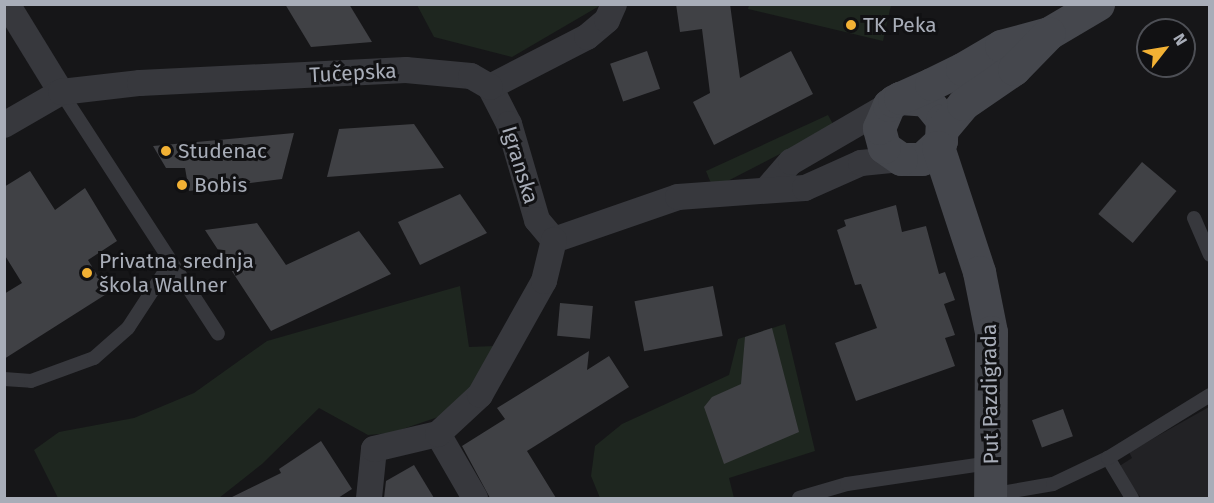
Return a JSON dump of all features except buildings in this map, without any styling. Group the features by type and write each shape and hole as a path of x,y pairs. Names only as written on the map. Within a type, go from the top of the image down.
{"street":[{"path":"4,125 61,92 7,4"},
{"path":"490,87 587,37 607,20 614,4"},
{"path":"369,498 374,449 438,434 480,395 544,281 554,240 678,197 754,194 768,188 805,188 861,164 925,148 963,104 1014,69 1049,33 1098,4"},
{"path":"768,188 791,162 895,101 1001,46 1049,33"},
{"name":"Tučepska","path":"61,92 140,83 406,70 471,76 490,87"},
{"name":"Igranska","path":"490,87 509,124 537,220 554,240"},
{"path":"920,97 931,103 925,148 884,147 879,134 882,115 895,101 920,97"},
{"name":"Put Pazdigrada","path":"925,148 960,222 980,272 991,332 990,497"},
{"path":"438,434 475,498"}],"lane":[{"path":"61,92 218,334"},
{"path":"1194,218 1209,255"},
{"path":"4,379 31,381 94,358 128,328 171,262"},
{"path":"990,497 1053,484 1108,458 1209,394"},
{"path":"1108,458 1132,498"},
{"path":"799,498 847,484 992,463"}],"shaded area":[{"name":"TK Peka","path":"891,4 883,41 748,9 749,5"},
{"path":"417,5 601,5 512,57 434,37"},
{"path":"828,115 834,126 716,187 710,181 706,171"},
{"path":"460,286 469,347 495,346 473,388 444,415 391,433 368,435 319,408 262,464 219,498 58,498 34,450 59,432 134,418 194,393 267,341"},
{"path":"785,324 815,451 729,478 734,498 600,498 591,476 595,446 622,424 729,375 738,339"},
{"path":"1209,407 1209,498 1141,498 1118,467 1132,458 1129,452"}],"place":[{"name":"TK Peka","path":"851,25"},
{"name":"Studenac","path":"166,151"},
{"name":"Bobis","path":"182,185"},
{"name":"Privatna srednja škola Wallner","path":"87,273"}]}
